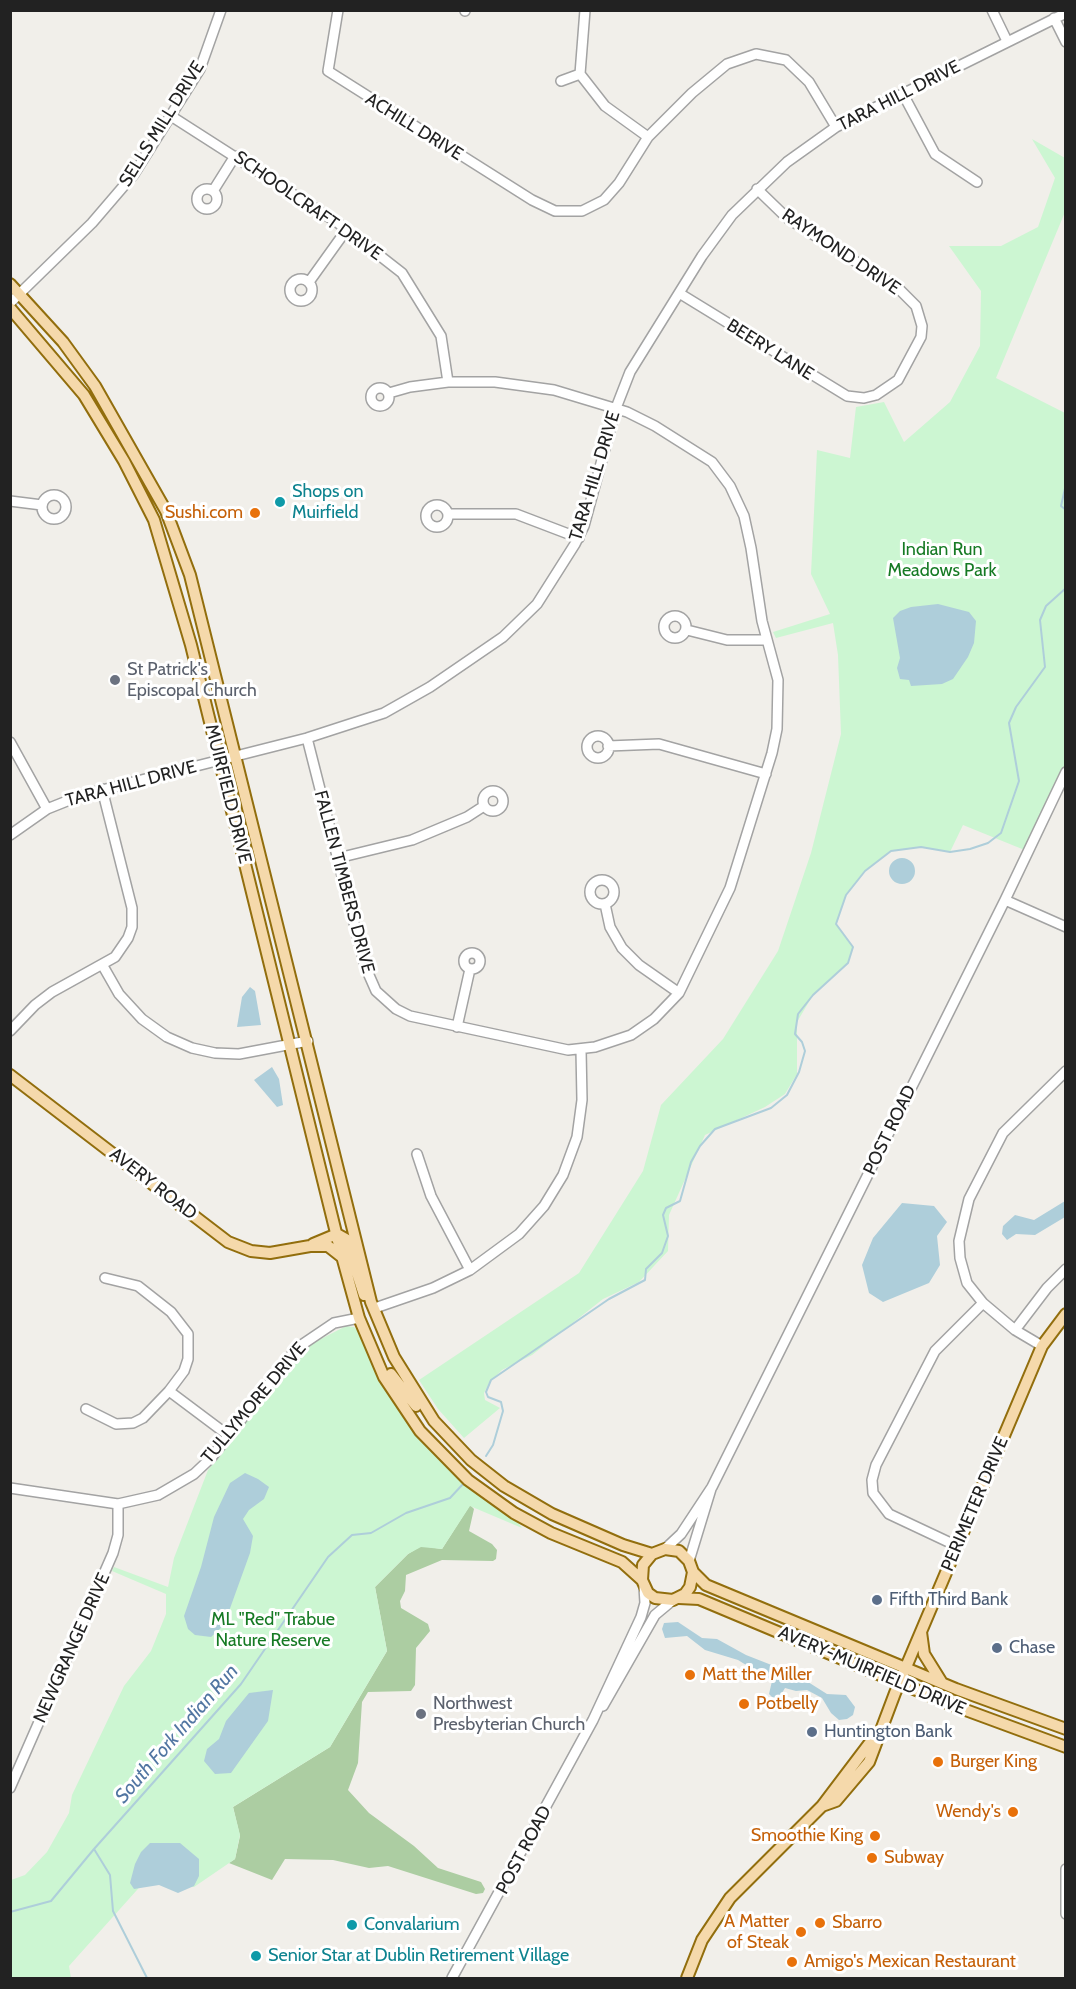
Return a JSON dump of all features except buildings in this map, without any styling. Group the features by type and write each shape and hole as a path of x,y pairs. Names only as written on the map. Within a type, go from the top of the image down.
{"main road":[{"name":"MUIRFIELD DRIVE","path":"10,284 21,293 63,342 95,386 166,512 190,574 308,1041 349,1215 375,1308"},
{"name":"MUIRFIELD DRIVE","path":"10,308 84,395 124,461 154,520 191,645 341,1253"},
{"name":"AVERY ROAD","path":"10,1075 228,1242 243,1249 270,1253 310,1246 337,1234"},
{"path":"337,1234 346,1239 349,1244 358,1282 384,1348 413,1401"},
{"name":"AVERY ROAD","path":"310,1246 333,1248 341,1253"},
{"path":"341,1253 359,1318 384,1377 405,1411 458,1471 514,1513 551,1533 621,1562 655,1598 676,1599 690,1587 693,1572 689,1561 679,1551 665,1549 652,1554 643,1565 643,1583"},
{"path":"375,1308 394,1357 414,1392 434,1421 471,1460"},
{"name":"PERIMETER DRIVE","path":"687,1978 702,1940 730,1898 822,1806 830,1792 879,1731 1042,1347 1065,1314"},
{"path":"359,1318 368,1322 387,1368 398,1385 447,1445 471,1460 504,1486 552,1514 623,1545 652,1554"},
{"name":"AVERY-MUIRFIELD DRIVE","path":"693,1572 706,1585 942,1683 1065,1730"},
{"name":"AVERY-MUIRFIELD DRIVE","path":"676,1599 699,1599 1065,1747"},
{"path":"921,1631 924,1654 942,1683"}],"street":[{"name":"SELLS MILL DRIVE","path":"10,303 92,224 134,174 200,69 221,10"},
{"name":"ACHILL DRIVE","path":"338,10 328,71 532,200 555,211 582,211 604,200 619,183 648,137"},
{"path":"585,10 580,74 605,106 648,137 692,93 727,64 756,54 786,60 794,67 809,82 836,128"},
{"path":"992,10 1007,41"},
{"name":"TARA HILL DRIVE","path":"10,835 47,809 102,789 307,738 384,713 476,658 503,637 537,604 579,538 616,408 635,364 715,236 756,189 787,162 836,128 1065,12"},
{"path":"1054,18 1065,42"},
{"path":"561,81 580,74"},
{"path":"903,94 935,154 977,182"},
{"name":"SCHOOLCRAFT DRIVE","path":"171,116 347,229 402,273 441,336 447,382"},
{"path":"213,191 235,156"},
{"name":"RAYMOND DRIVE","path":"756,189 787,218 899,289 916,306 922,326 916,350 892,387 864,398"},
{"path":"309,282 347,229"},
{"name":"BEERY LANE","path":"679,292 839,393 864,398"},
{"name":"FALLEN TIMBERS DRIVE","path":"307,738 365,966 376,991 396,1010 410,1016 550,1048 581,1050 631,1035 654,1019 679,993 730,888 766,774 777,720 778,680 767,640 744,516 730,486 712,462 655,426 616,408 554,390 495,382 447,382 410,387 389,393"},
{"path":"10,501 42,505"},
{"path":"448,514 516,514 579,538"},
{"path":"687,630 727,640 767,640"},
{"path":"10,742 47,809"},
{"path":"608,746 659,744 766,774"},
{"name":"POST ROAD","path":"665,1549 681,1534 712,1487 1005,900 1065,772"},
{"path":"10,1031 35,1005 52,992 103,966 123,948 133,918 102,789"},
{"path":"338,858 412,840 484,806"},
{"path":"1005,900 1065,927"},
{"path":"605,904 610,927 622,948 639,966 679,993"},
{"path":"103,966 129,1006 154,1029 178,1042 205,1051 226,1054 257,1052 308,1041"},
{"path":"457,1027 470,969"},
{"path":"375,1308 433,1288 470,1270 519,1234 544,1206 563,1175 577,1137 581,1117 581,1050"},
{"path":"1042,1347 1015,1330 983,1303 967,1283 958,1241 969,1199 1003,1132 1065,1071"},
{"path":"417,1154 431,1196 470,1270"},
{"path":"1015,1330 1047,1288 1065,1269"},
{"path":"86,1409 116,1424 134,1423 155,1409 184,1371 188,1359 188,1334 182,1323 138,1286 105,1278"},
{"path":"957,1546 889,1514 873,1493 872,1480 876,1465 934,1351 983,1303"},
{"name":"TULLYMORE DRIVE","path":"10,1488 118,1504 158,1495 176,1486 211,1458 297,1348 334,1323 359,1318"},
{"path":"169,1391 229,1436"},
{"name":"POST ROAD","path":"689,1561 712,1487"},
{"name":"NEWGRANGE DRIVE","path":"10,1788 113,1553 118,1535 118,1504"},
{"name":"POST ROAD","path":"452,1978 593,1720 640,1617 645,1603 643,1583"},
{"name":"POST ROAD","path":"593,1720 613,1691 655,1615 676,1599"},
{"path":"1065,1869 1065,1914"}],"green space":[{"name":"Indian Run Meadows Park","path":"1032,139 1065,158 1065,212 996,378 1065,413 1066,772 1027,851 963,825 950,852 921,847 891,851 865,871 846,895 836,924 853,947 848,963 813,995 797,1022 797,1074 785,1094 765,1107 705,1135 669,1215 668,1251 639,1282 603,1299 532,1355 502,1370 489,1383 484,1393 485,1400 500,1408 464,1438 438,1409 419,1380 579,1273 643,1171 661,1105 723,1039 778,951 811,853 841,734 838,655 833,623 776,638 773,632 830,614 811,574 817,450 850,458 856,407 884,402 904,442 950,402 980,346 981,291 949,246 1001,246 1038,227 1055,178"},
{"name":"ML \"Red\" Trabue Nature Reserve","path":"346,1326 354,1327 358,1331 389,1394 427,1447 459,1479 517,1521 522,1528 470,1506 442,1549 421,1547 408,1554 375,1587 387,1651 330,1747 233,1807 240,1835 235,1859 194,1887 145,1881 69,1966 71,1978 11,1978 11,1880 25,1875 47,1852 69,1813 72,1795 124,1686 151,1651 166,1614 166,1594 112,1571 114,1567 168,1587 174,1558 208,1470 298,1356 315,1342"},
{"path":"470,1505 474,1509 469,1531 492,1544 497,1550 496,1559 493,1561 442,1560 406,1575 405,1591 400,1601 401,1608 428,1624 430,1631 416,1648 415,1685 411,1691 368,1692 362,1702 358,1763 348,1790 369,1813 414,1846 438,1868 481,1882 485,1889 483,1893 476,1894 388,1866 369,1868 333,1860 285,1859 272,1880 229,1863 235,1859 240,1836 233,1807 330,1747 387,1651 375,1587 408,1554 421,1546 442,1549"}],"water":[{"path":"938,604 969,612 976,621 974,643 968,657 953,679 942,684 911,686 909,680 900,679 897,668 900,658 893,618 900,611 911,607"},
{"path":"902,858 911,862 915,871 911,880 902,884 893,880 889,871 893,862"},
{"path":"250,987 255,991 261,1025 237,1027 242,997"},
{"path":"272,1067 279,1079 283,1105 277,1107 254,1080"},
{"path":"1065,1201 1065,1217 1035,1235 1016,1234 1007,1240 1002,1234 1003,1226 1015,1215 1034,1220"},
{"path":"902,1203 934,1206 947,1222 937,1236 940,1265 929,1283 883,1302 869,1293 862,1265 873,1238"},
{"path":"245,1473 269,1487 264,1499 249,1510 243,1519 253,1536 250,1553 224,1625 211,1637 195,1635 188,1629 184,1616 201,1567 214,1517 230,1483"},
{"path":"678,1622 702,1638 717,1639 746,1655 797,1675 827,1694 846,1695 855,1707 853,1715 839,1720 831,1713 822,1698 807,1690 796,1691 785,1688 779,1698 773,1698 769,1694 772,1681 738,1660 705,1650 687,1636 665,1638 662,1629 664,1623"},
{"path":"273,1690 268,1721 231,1773 215,1774 204,1761 207,1749 219,1739 226,1721 249,1693"},
{"path":"150,1843 180,1843 199,1859 199,1876 194,1886 178,1893 159,1885 134,1889 130,1883 135,1864 141,1852"}],"waterway":[{"name":"South Fork Indian Run","path":"1066,484 1061,506 1066,510"},
{"name":"South Fork Indian Run","path":"486,1456 493,1445 503,1411 501,1402 488,1397 486,1392 491,1380 609,1299 645,1280 646,1269 662,1253 668,1236 663,1215 666,1208 680,1201 691,1162 700,1146 715,1129 771,1108 787,1095 799,1072 805,1051 802,1042 795,1034 798,1014 813,995 848,963 853,947 836,924 846,895 865,871 891,851 921,847 950,852 970,849 988,843 1001,833 1019,781 1009,723 1016,707 1045,667 1040,620 1046,606 1066,588"},
{"name":"South Fork Indian Run","path":"147,1978 113,1911 110,1875 94,1849 241,1684 328,1557 352,1535 371,1533 406,1513 450,1498 463,1484"},
{"path":"10,1912 51,1901 94,1849"}],"place":[{"name":"Shops on Muirfield","path":"280,502"},
{"name":"Sushi.com","path":"255,513"},
{"name":"St Patrick's Episcopal Church","path":"115,680"},
{"name":"Fifth Third Bank","path":"877,1600"},
{"name":"Chase","path":"997,1648"},
{"name":"Matt the Miller","path":"690,1675"},
{"name":"Potbelly","path":"744,1704"},
{"name":"Northwest Presbyterian Church","path":"421,1714"},
{"name":"Huntington Bank","path":"812,1732"},
{"name":"Burger King","path":"938,1762"},
{"name":"Wendy's","path":"1013,1812"},
{"name":"Smoothie King","path":"875,1836"},
{"name":"Subway","path":"872,1858"},
{"name":"Sbarro","path":"820,1923"},
{"name":"Convalarium","path":"352,1925"},
{"name":"A Matter of Steak","path":"801,1932"},
{"name":"Senior Star at Dublin Retirement Village","path":"256,1956"},
{"name":"Amigo's Mexican Restaurant","path":"792,1962"}]}
